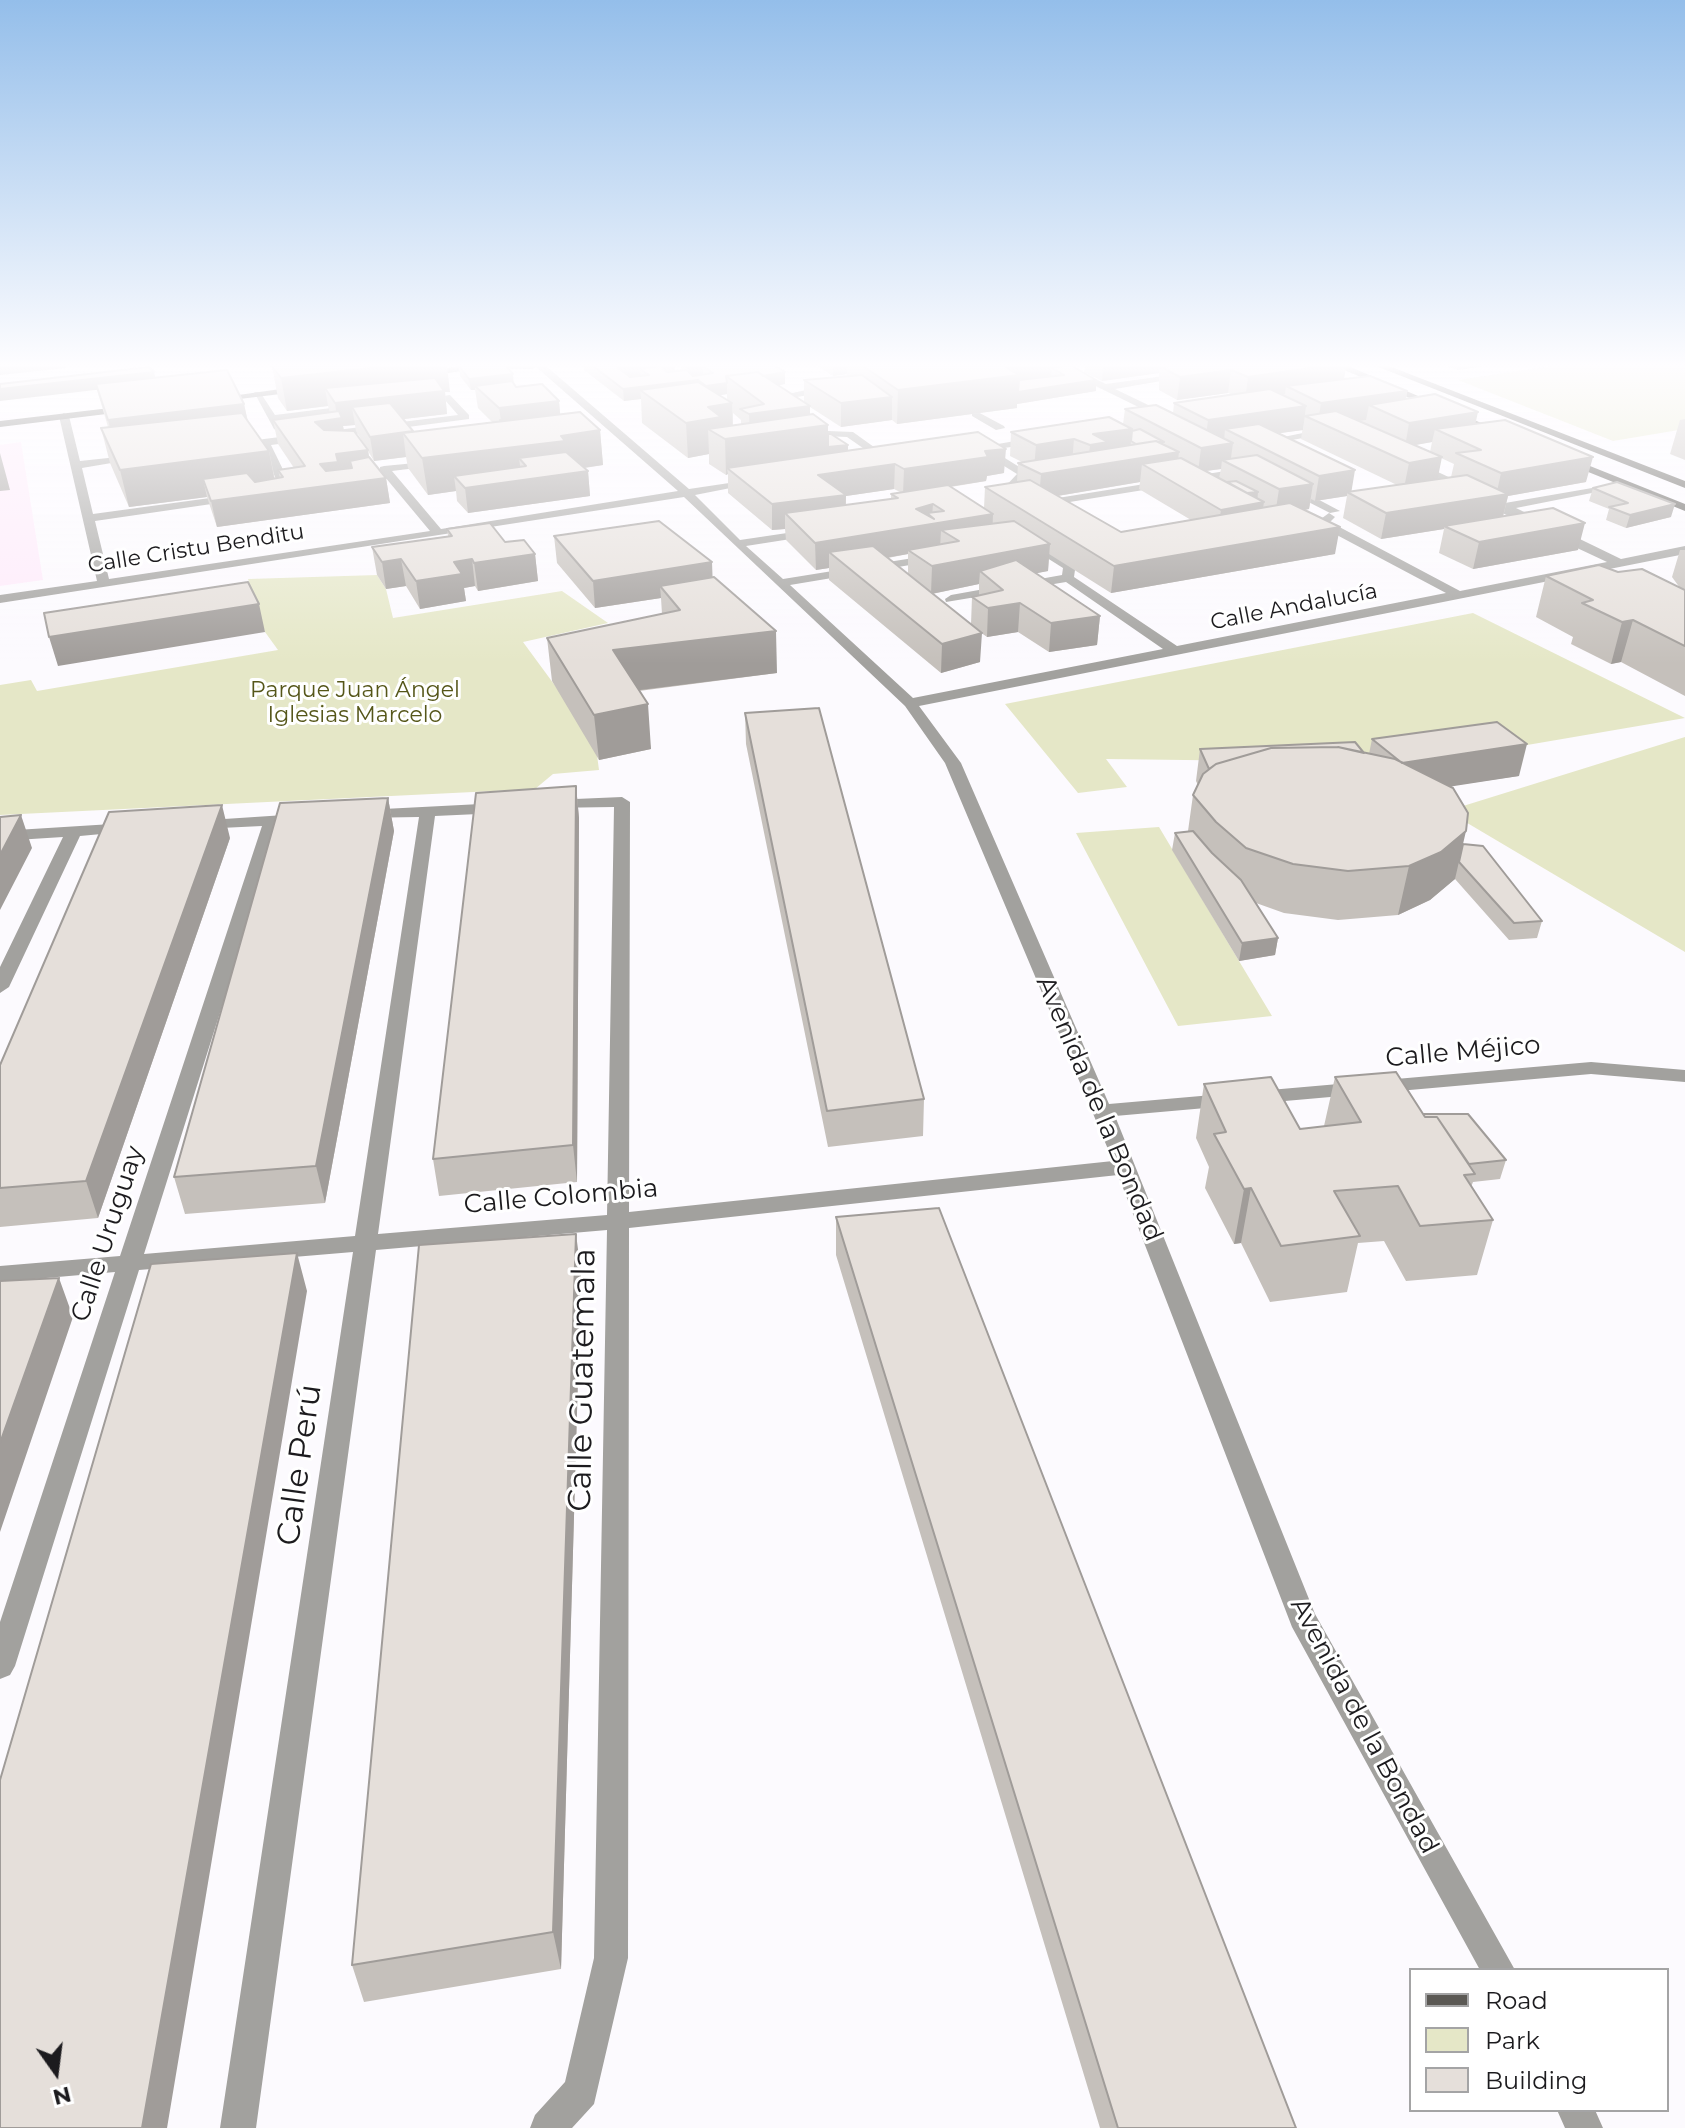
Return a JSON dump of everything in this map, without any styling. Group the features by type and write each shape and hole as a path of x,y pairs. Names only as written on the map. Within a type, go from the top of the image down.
{"main road":[{"path":"1580,465 1685,508"},
{"path":"1635,465 1685,485"}],"street":[{"path":"76,465 104,583"},
{"path":"274,492 289,489 276,465"},
{"path":"412,465 384,469 438,533"},
{"name":"Avenida de la Bondad","path":"654,465 910,703 953,763 1126,1167 1302,1618 1497,1968"},
{"path":"1007,491 1024,473 1011,465"},
{"path":"1028,505 1255,470 1246,465"},
{"path":"1417,465 1500,508 1620,563"},
{"name":"Calle Cristu Benditu","path":"0,599 623,505 764,479"},
{"path":"1279,482 1334,511"},
{"path":"1500,508 1626,483"},
{"path":"1434,493 1463,488"},
{"path":"88,518 243,496"},
{"path":"960,508 974,506 1028,541 1175,651"},
{"path":"1349,508 1334,511 1316,524 1459,595"},
{"path":"984,512 998,510"},
{"path":"737,544 823,530"},
{"path":"1014,544 1028,541"},
{"name":"Calle Andalucía","path":"910,703 1685,550"},
{"path":"781,583 954,554"},
{"path":"951,599 1106,561"},
{"name":"Calle Guatemala","path":"428,811 622,802 611,1958 581,2091 548,2128"},
{"path":"350,816 428,811"},
{"name":"Calle Perú","path":"238,2128 428,811"},
{"path":"187,825 319,817"},
{"name":"Calle Uruguay","path":"0,1666 272,820"},
{"path":"0,836 144,828"},
{"path":"0,987 74,831"},
{"name":"Calle Méjico","path":"1102,1111 1591,1068 1685,1076"},
{"name":"Calle Colombia","path":"0,1274 620,1221 1126,1167"}],"shaded area":[{"path":"0,465 25,465 43,580 0,586"}],"green space":[{"name":"Parque Juan Ángel Iglesias Marcelo","path":"377,575 386,589 393,618 562,591 608,623 523,642 595,740 599,770 553,774 535,789 0,815 0,685 31,680 37,691 278,650 265,632 248,579"},
{"path":"1473,613 1685,718 1422,763 1106,759 1127,787 1078,793 1005,704"},
{"path":"1685,737 1685,952 1447,811"},
{"path":"1159,827 1272,1016 1178,1026 1076,833"}],"building":[{"path":"118,465 157,465 120,470"},
{"path":"321,465 326,471 352,468 351,465 376,465 386,478 211,501 203,479 247,473 255,482 283,477 278,470"},
{"path":"581,465 588,471 465,488 454,476 526,466"},
{"path":"886,465 818,475 846,495 772,504 727,468"},
{"path":"897,465 930,465 904,469"},
{"path":"1023,465 1096,465 1041,474"},
{"path":"1144,465 1195,465 1264,502 1221,510"},
{"path":"1232,465 1277,465 1313,484 1279,489"},
{"path":"1298,465 1345,465 1355,470 1319,476"},
{"path":"1484,465 1545,465 1501,473"},
{"path":"1467,475 1508,494 1386,513 1347,492"},
{"path":"1030,480 1121,532 1290,503 1340,527 1114,566 985,487"},
{"path":"1236,481 1258,492 1247,493 1227,482"},
{"path":"1617,482 1675,504 1630,515 1609,507 1628,503 1593,488"},
{"path":"948,485 993,514 815,543 785,513 898,498 891,494","holes":["933,504 944,511 927,513 934,519 916,509"]},
{"path":"1553,508 1585,523 1479,542 1444,526"},
{"path":"659,521 712,562 593,581 554,536"},
{"path":"1014,521 1050,544 932,566 908,550 959,541 941,530"},
{"path":"490,523 505,542 524,540 535,554 474,563 472,559 454,562 462,574 416,581 401,559 382,562 372,547 452,536 447,529"},
{"path":"873,546 982,633 942,644 829,552"},
{"path":"1016,560 1100,616 1051,623 1020,603 988,608 972,597 1003,590 980,571"},
{"path":"1599,565 1618,572 1642,569 1685,590 1685,646 1633,620 1622,622 1582,603 1593,600 1546,576"},
{"path":"714,577 776,631 613,650 648,704 594,715 547,638 680,610 660,586"},
{"path":"248,582 259,604 49,637 44,613"},
{"path":"819,708 924,1099 827,1111 745,713"},
{"path":"1497,722 1527,744 1402,763 1372,739"},
{"path":"1355,742 1364,753 1338,747 1271,748 1216,764 1209,769 1200,749"},
{"path":"1338,747 1395,759 1453,788 1468,813 1466,831 1441,852 1409,866 1348,871 1293,864 1246,848 1216,822 1193,795 1203,774 1216,764 1271,748"},
{"path":"576,786 573,1145 433,1159 476,793"},
{"path":"388,798 316,1166 174,1177 280,803"},
{"path":"222,805 86,1181 0,1188 0,1065 109,812"},
{"path":"21,815 0,855 0,817"},
{"path":"1193,831 1241,880 1278,938 1242,943 1175,833"},
{"path":"1463,844 1483,846 1542,921 1514,923 1459,862"},
{"path":"1396,1072 1425,1117 1437,1117 1475,1174 1464,1175 1493,1220 1420,1226 1398,1186 1334,1191 1360,1236 1281,1246 1251,1188 1244,1189 1214,1134 1226,1132 1204,1084 1271,1077 1300,1129 1361,1122 1335,1077"},
{"path":"1423,1114 1468,1114 1506,1160 1469,1164 1437,1117 1425,1117"},
{"path":"939,1208 1296,2128 1118,2128 836,1217"},
{"path":"576,1234 553,1932 352,1965 419,1245"},
{"path":"297,1253 142,2128 0,2128 0,1780 151,1264"},
{"path":"59,1278 0,1443 0,1281"}]}
